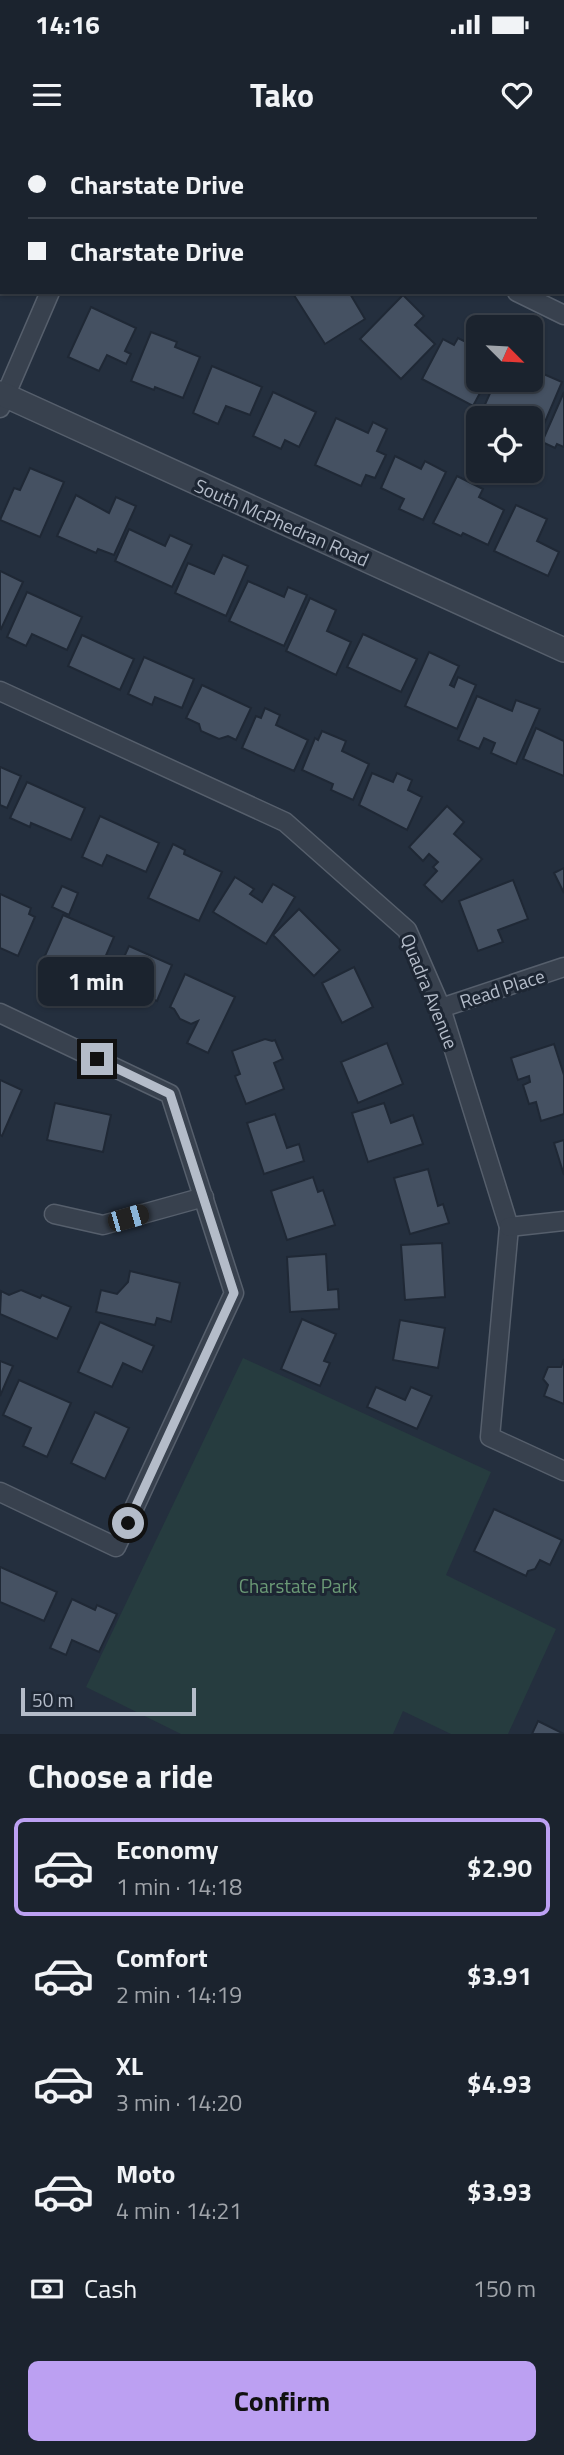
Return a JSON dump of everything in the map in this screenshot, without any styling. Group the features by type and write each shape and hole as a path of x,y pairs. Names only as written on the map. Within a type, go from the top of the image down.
{"street":[{"path":"2,399 49,294"},
{"path":"521,294 564,315"},
{"name":"South McPhedran Road","path":"2,399 564,650"},
{"name":"Quadra Avenue","path":"0,691 285,822 407,930 441,1008 509,1227 490,1437 564,1471"},
{"name":"Read Place","path":"441,1008 564,967"},
{"path":"0,1013 170,1094 234,1293 117,1547 0,1492"},
{"path":"54,1214 103,1225 204,1197"},
{"path":"509,1227 564,1221"}],"green space":[{"name":"Charstate Park","path":"243,1358 491,1472 446,1575 556,1629 508,1734 451,1734 403,1711 393,1734 181,1734 86,1687"}],"building":[{"path":"293,294 350,294 365,319 325,344"},
{"path":"403,295 424,316 415,325 435,344 401,379 360,339"},
{"path":"91,307 136,328 125,351 131,354 126,364 107,355 99,371 68,357"},
{"path":"151,332 177,342 175,347 200,357 183,398 131,381"},
{"path":"458,338 466,342 466,392 481,392 473,406 422,379 443,339 454,345"},
{"path":"212,366 262,387 250,415 226,406 218,424 193,413"},
{"path":"543,374 562,382 543,427 543,406 484,406 491,392 543,392"},
{"path":"273,392 316,412 299,447 285,440 281,449 253,436"},
{"path":"564,392 564,447 557,444 555,448 543,442"},
{"path":"336,418 368,433 373,422 387,429 377,451 386,455 375,478 366,475 361,486 315,465"},
{"path":"395,456 421,469 425,461 446,472 423,520 399,509 404,499 381,488"},
{"path":"30,468 64,482 40,537 0,520 14,488 20,490"},
{"path":"457,476 466,483 483,489 479,497 504,510 488,545 433,523"},
{"path":"76,495 109,513 116,497 136,506 114,555 98,549 96,553 57,536"},
{"path":"516,505 547,519 537,541 559,552 548,576 494,551"},
{"path":"129,529 165,546 170,535 192,545 172,587 115,561"},
{"path":"223,555 248,566 226,616 175,593 188,563 214,574"},
{"path":"0,571 23,582 1,629 0,628"},
{"path":"248,581 284,597 288,587 307,595 284,646 229,621"},
{"path":"27,592 82,617 67,650 32,634 26,646 7,637"},
{"path":"310,598 336,610 327,631 351,642 336,675 286,651"},
{"path":"363,634 417,659 401,692 347,667"},
{"path":"82,635 134,659 120,690 68,666"},
{"path":"429,652 459,666 450,685 454,687 458,677 476,685 457,729 405,706"},
{"path":"144,657 194,679 182,708 155,697 152,705 128,694"},
{"path":"202,685 251,708 236,740 228,736 219,739 201,731 199,724 186,718"},
{"path":"477,696 512,711 516,700 540,709 516,764 491,753 495,743 484,738 479,749 458,740"},
{"path":"265,708 280,715 276,725 308,740 294,771 242,748 256,716 261,718"},
{"path":"536,728 564,741 564,776 523,759"},
{"path":"322,731 346,741 342,751 369,764 353,800 331,790 333,784 302,770 315,738 318,740"},
{"path":"0,767 21,776 7,808 0,805"},
{"path":"372,773 393,782 397,773 412,780 408,790 422,797 407,830 359,805"},
{"path":"27,782 85,808 71,840 31,823 30,827 10,818"},
{"path":"447,806 464,822 454,834 482,859 442,902 424,885 437,871 433,867 438,862 429,854 423,861 409,847"},
{"path":"100,816 159,843 146,872 107,855 102,866 82,857"},
{"path":"173,844 185,850 184,854 222,872 199,921 148,898"},
{"path":"564,868 564,893 554,873"},
{"path":"235,877 254,889 250,894 262,902 273,884 295,897 266,944 213,912"},
{"path":"513,880 528,919 498,930 503,942 478,951 459,901"},
{"path":"62,886 78,893 69,915 52,907"},
{"path":"0,894 31,908 29,914 35,917 18,956 0,948"},
{"path":"299,909 340,950 314,976 273,935"},
{"path":"63,915 114,937 101,967 77,957 67,979 40,967"},
{"path":"129,946 172,965 157,1001 133,991 131,995 111,986"},
{"path":"354,967 373,1007 342,1023 322,983"},
{"path":"185,974 235,997 208,1053 187,1043 198,1021 191,1024 180,1019 170,1007"},
{"path":"265,1039 275,1040 283,1059 274,1063 284,1089 246,1104 235,1076 240,1074 232,1051"},
{"path":"387,1043 403,1084 358,1103 341,1062"},
{"path":"554,1044 564,1075 564,1114 541,1121 536,1102 529,1104 523,1085 530,1082 529,1076 518,1080 511,1058"},
{"path":"0,1080 22,1090 2,1136 0,1135"},
{"path":"55,1103 111,1115 103,1152 47,1140"},
{"path":"384,1103 391,1123 413,1115 423,1144 368,1162 352,1113"},
{"path":"275,1114 287,1148 299,1144 304,1161 264,1174 247,1123"},
{"path":"564,1140 564,1175 554,1143"},
{"path":"428,1169 438,1206 443,1204 449,1223 410,1234 394,1178"},
{"path":"313,1177 318,1192 323,1190 335,1225 287,1240 271,1191"},
{"path":"442,1243 445,1297 405,1300 401,1245"},
{"path":"326,1254 328,1290 338,1289 339,1309 290,1312 287,1257"},
{"path":"130,1271 180,1283 171,1322 157,1318 155,1325 96,1312 101,1290 117,1294 128,1282"},
{"path":"21,1290 71,1307 57,1339 0,1314 1,1291 9,1295"},
{"path":"302,1319 336,1334 324,1361 330,1363 320,1386 281,1369"},
{"path":"400,1320 445,1328 438,1368 393,1360"},
{"path":"100,1322 154,1346 142,1372 123,1363 112,1387 78,1372"},
{"path":"564,1359 564,1404 544,1396 548,1385 543,1379 548,1367 561,1367"},
{"path":"0,1361 13,1366 0,1396"},
{"path":"19,1380 71,1403 47,1457 23,1446 31,1428 3,1415"},
{"path":"376,1387 405,1400 411,1387 432,1396 417,1429 367,1407"},
{"path":"95,1412 129,1428 105,1479 71,1463"},
{"path":"494,1509 562,1540 550,1565 540,1560 535,1569 528,1571 526,1576 474,1551"},
{"path":"0,1567 57,1592 44,1621 0,1602"},
{"path":"72,1599 95,1610 97,1605 117,1614 99,1652 72,1640 66,1655 50,1648"},
{"path":"538,1721 564,1734 532,1734"}],"route":[{"path":"97,1059 170,1094 234,1293 128,1523"}]}
